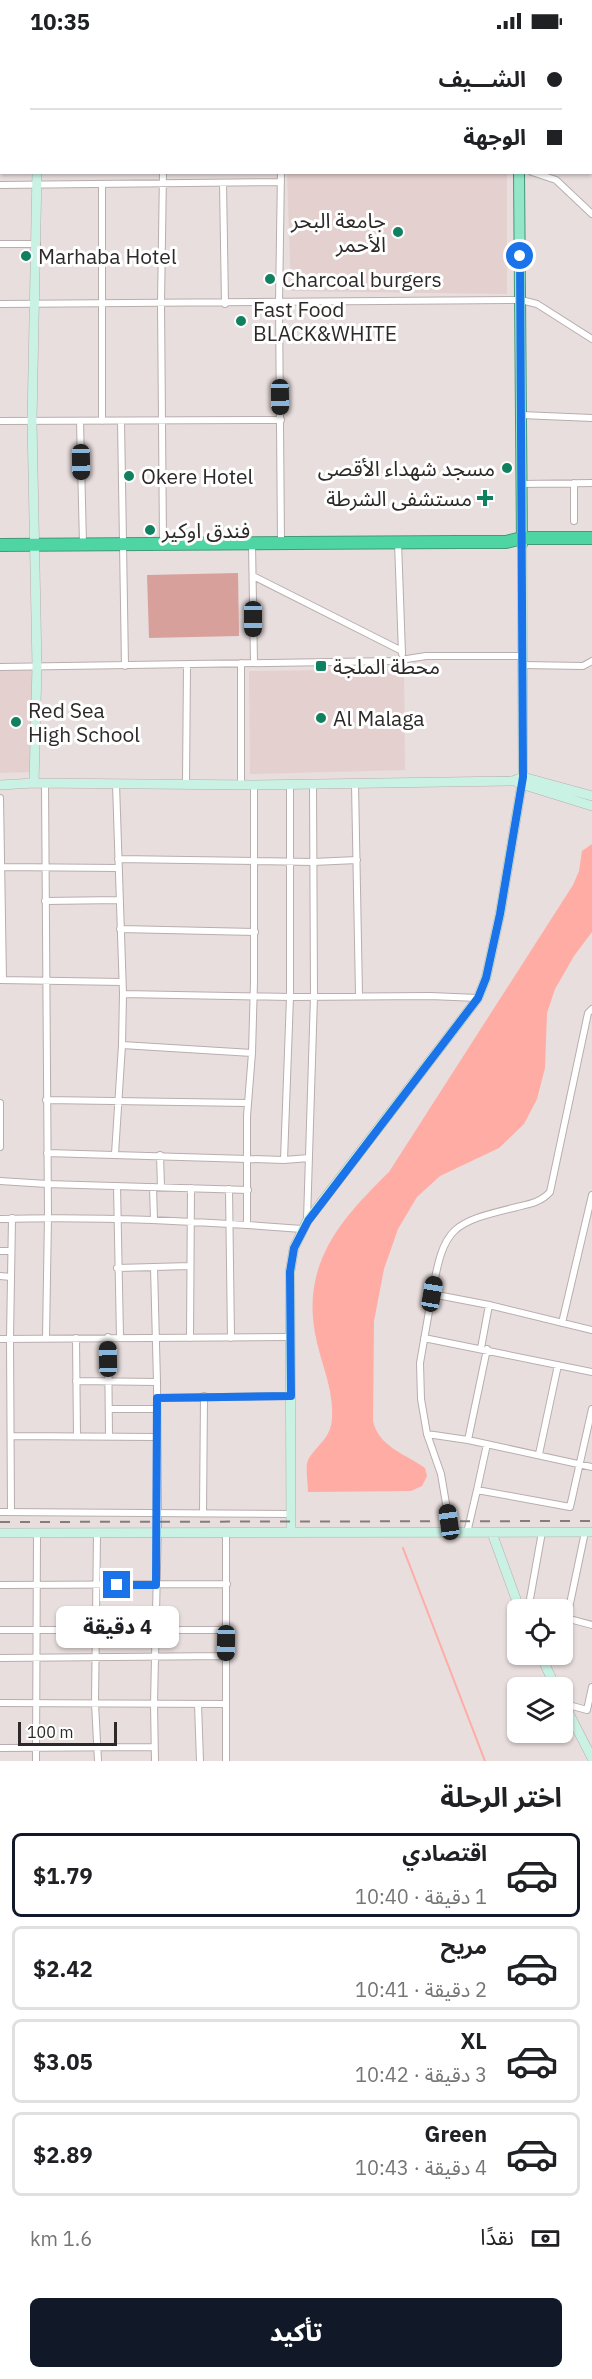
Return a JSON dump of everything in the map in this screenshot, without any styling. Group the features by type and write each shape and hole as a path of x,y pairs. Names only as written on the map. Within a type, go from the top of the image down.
{"highway":[{"path":"0,545 519,541 592,538"},
{"path":"519,541 592,545"}],"main road":[{"path":"519,174 522,484 519,541"}],"street":[{"path":"37,174 32,421 39,783 45,867 48,1216 46,1338"},
{"path":"162,543 163,174"},
{"path":"281,174 279,303 281,543"},
{"path":"538,174 556,180 592,214"},
{"path":"0,185 281,182"},
{"path":"223,183 225,304"},
{"path":"102,185 102,421"},
{"path":"0,244 36,244"},
{"path":"0,304 521,300 537,304 592,339"},
{"path":"522,415 592,418"},
{"path":"0,421 281,420"},
{"path":"80,421 83,544"},
{"path":"121,421 125,666"},
{"path":"574,483 574,522"},
{"path":"522,484 592,483"},
{"path":"291,1533 291,1260 305,1225 478,998 486,978 500,914 519,781 522,661 519,541"},
{"path":"398,542 403,661"},
{"path":"252,544 254,663"},
{"path":"253,576 402,651"},
{"path":"0,667 403,661 426,656 583,666 592,661"},
{"path":"241,663 241,784"},
{"path":"186,783 187,665"},
{"path":"519,781 592,806"},
{"path":"0,785 186,783 254,785 519,781 592,796"},
{"path":"115,1154 123,994 116,784"},
{"path":"284,1160 290,997 290,784"},
{"path":"305,1225 314,996 313,784"},
{"path":"355,784 358,995"},
{"path":"247,1225 248,1103 254,996 254,785"},
{"path":"0,798 2,980 122,982"},
{"path":"118,859 255,862 357,860"},
{"path":"1,867 118,868"},
{"path":"45,901 119,900"},
{"path":"120,929 255,932"},
{"path":"123,994 478,998"},
{"path":"451,1533 441,1474 427,1434 420,1383 424,1338 440,1256 453,1231 465,1221 538,1202 550,1192 588,1013 592,1009"},
{"path":"122,1045 252,1053"},
{"path":"46,1100 248,1103"},
{"path":"0,1103 0,1147"},
{"path":"46,1153 247,1157 284,1160 309,1158"},
{"path":"154,1220 160,1155"},
{"path":"0,1181 248,1190"},
{"path":"117,1186 120,1337"},
{"path":"190,1338 191,1188"},
{"path":"229,1189 231,1338"},
{"path":"562,1323 592,1195"},
{"path":"0,1219 48,1216 231,1225 305,1225"},
{"path":"11,1512 9,1340 12,1218"},
{"path":"583,1233 592,1235"},
{"path":"0,1251 11,1251"},
{"path":"117,1268 190,1266"},
{"path":"154,1267 158,1382 154,1658 155,1761"},
{"path":"0,1276 11,1276"},
{"path":"432,1294 592,1330"},
{"path":"468,1440 484,1349 489,1305"},
{"path":"108,1337 109,1436"},
{"path":"0,1339 291,1337"},
{"path":"76,1338 77,1436"},
{"path":"424,1338 592,1372"},
{"path":"539,1455 558,1365"},
{"path":"76,1381 158,1382"},
{"path":"203,1514 204,1396"},
{"path":"157,1398 291,1396"},
{"path":"109,1409 158,1409"},
{"path":"477,1490 570,1507 592,1409"},
{"path":"427,1434 468,1440 592,1467"},
{"path":"11,1436 157,1437"},
{"path":"467,1533 487,1444"},
{"path":"0,1512 291,1514"},
{"path":"36,1761 37,1532"},
{"path":"226,1532 226,1761"},
{"path":"526,1599 542,1532"},
{"path":"0,1533 588,1532 570,1599"},
{"path":"97,1533 95,1703 98,1761"},
{"path":"492,1533 520,1599"},
{"path":"0,1586 227,1584"},
{"path":"573,1620 592,1624"},
{"path":"0,1630 226,1630"},
{"path":"0,1658 226,1656"},
{"path":"573,1705 589,1710 592,1686"},
{"path":"0,1703 225,1704"},
{"path":"198,1704 200,1761"},
{"path":"573,1720 592,1758"},
{"path":"0,1748 154,1747"}],"shaded area":[{"name":"جامعة البحر الأحمر","path":"287,174 507,174 507,294 291,291"},
{"path":"238,573 239,636 149,638 147,575"},
{"path":"404,669 405,770 250,774 249,671"},
{"name":"Red Sea High School","path":"32,670 33,772 0,773 0,671"},
{"path":"592,844 592,932 574,956 555,989 547,1013 545,1068 537,1099 524,1124 499,1148 440,1176 417,1197 398,1229 384,1269 374,1321 373,1421 381,1437 393,1449 425,1468 427,1476 422,1486 411,1491 308,1492 307,1463 329,1431 332,1418 331,1396 317,1344 313,1308 314,1284 320,1263 342,1224 389,1172 573,885 579,871 582,851"}],"waterway":[{"path":"403,1548 485,1761"}],"railway":[{"path":"0,1522 592,1521"}],"place":[{"name":"جامعة البحر الأحمر","path":"398,232"},
{"name":"Marhaba Hotel","path":"26,256"},
{"name":"Charcoal burgers","path":"270,279"},
{"name":"Fast Food BLACK&WHITE","path":"241,321"},
{"name":"مسجد شهداء الأقصى","path":"507,468"},
{"name":"Okere Hotel","path":"129,476"},
{"name":"مستشفى الشرطة","path":"485,498"},
{"name":"فندق اوكير","path":"150,530"},
{"name":"محطة الملجة","path":"321,666"},
{"name":"Al Malaga","path":"321,718"},
{"name":"Red Sea High School","path":"16,722"}],"route":[{"path":"117,1585 156,1585 157,1398 291,1396 290,1272 297,1238 483,989 503,898 523,777 520,256"}]}
